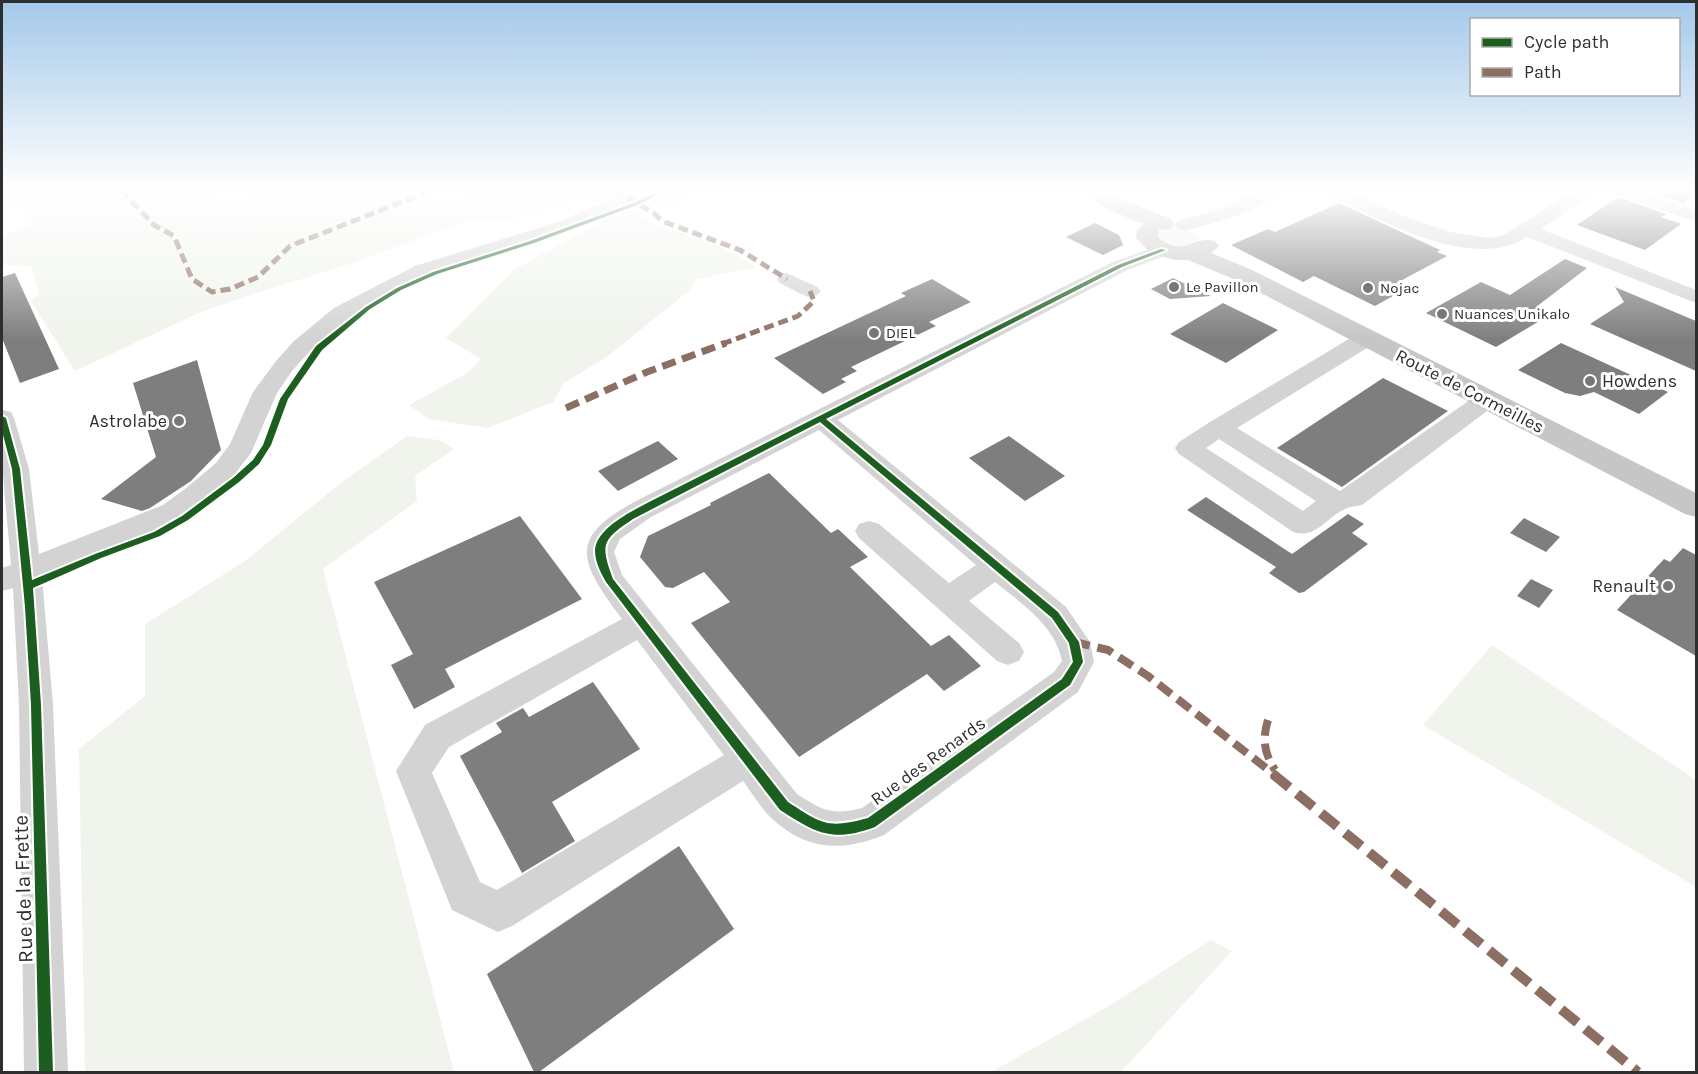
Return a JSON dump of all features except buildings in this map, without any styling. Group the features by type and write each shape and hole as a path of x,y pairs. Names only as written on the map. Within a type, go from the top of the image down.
{"main road":[{"name":"Route de Cormeilles","path":"1181,240 1486,400 1696,506"}],"street":[{"path":"14,575 173,512 195,496 225,469 242,447 265,392 284,366 302,346 342,313 422,270 517,240"},
{"name":"Rue des Renards","path":"822,418 1055,615 1074,642 1077,662 1066,682 871,823 841,831 820,828 784,806 609,580 600,548 610,532 627,518 661,499 1173,240"},
{"path":"1452,240 1495,246 1506,240"},
{"path":"1552,240 1696,297"},
{"path":"787,279 810,291"},
{"path":"1367,338 1188,448 1303,525 1336,501 1352,498 1486,400"},
{"name":"Rue de la Frette","path":"2,418 16,469 14,575 36,705 46,1072"},
{"path":"1220,428 1336,501"},
{"path":"869,531 1008,652"},
{"path":"948,600 996,566"},
{"path":"642,622 436,736 414,771 466,896 498,912 748,759"}],"shaded area":[{"path":"2,240 415,240 353,263 196,314 75,371 31,301 39,294 31,266 2,265"},
{"path":"568,240 702,240 758,267 696,279 690,290 608,356 564,383 553,402 488,428 429,419 409,405 469,372 481,359 446,338 515,269"},
{"path":"1160,240 1198,240 1198,244 1182,249 1161,243"},
{"path":"407,436 439,440 454,449 415,476 417,501 323,569 454,1072 85,1072 79,749 145,696 145,624 245,561 342,482"},
{"path":"1492,645 1696,780 1696,887 1423,725"},
{"path":"1211,940 1232,951 1121,1072 991,1072 1109,1006"}],"marked path":[{"path":"176,240 192,279 212,292 230,289 258,277 290,246 305,240"},
{"path":"713,240 740,250 787,279"},
{"path":"566,408 647,372 798,316 814,301 810,291"},
{"path":"1074,642 1108,650 1148,676 1286,784 1638,1072"},
{"path":"1268,720 1264,733 1264,746 1267,758 1275,770"}],"cycle path":[{"path":"28,586 157,534 185,518 236,480 256,462 267,445 284,399 319,348 368,308 399,289 435,273 537,240"},
{"path":"822,419 1055,615 1074,642 1078,662 1066,682 871,823 834,830 817,826 784,806 609,580 600,552 604,540 619,524 652,504 1120,266 1163,250"},
{"path":"2,418 16,469 30,607 36,705 46,1072"}],"place":[{"name":"Le Pavillon","path":"1174,287"},
{"name":"Nojac","path":"1368,288"},
{"name":"Nuances Unikalo","path":"1442,314"},
{"name":"DIEL","path":"874,333"},
{"name":"Howdens","path":"1590,381"},
{"name":"Astrolabe","path":"179,421"},
{"name":"Renault","path":"1668,586"}]}
